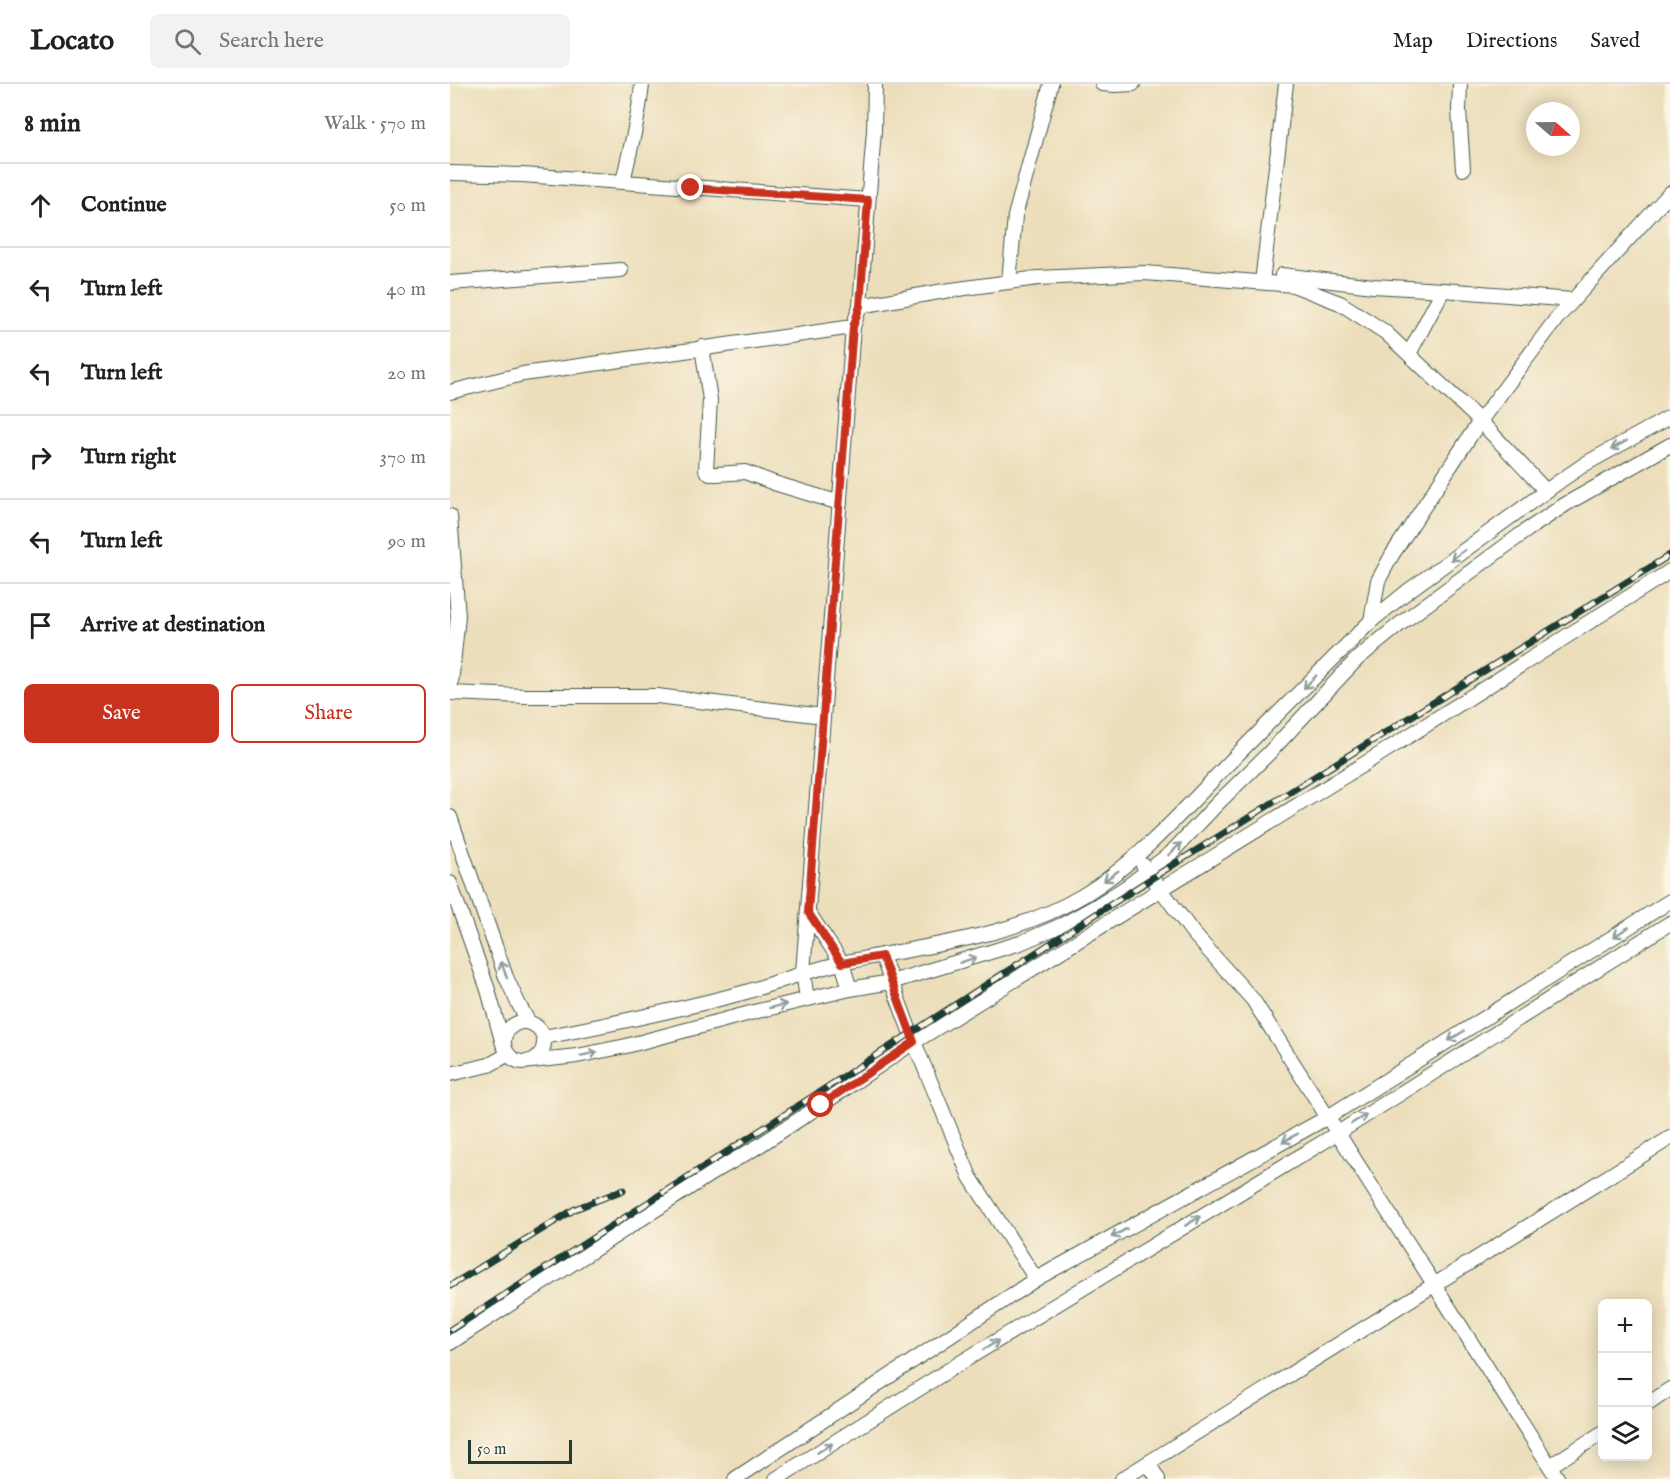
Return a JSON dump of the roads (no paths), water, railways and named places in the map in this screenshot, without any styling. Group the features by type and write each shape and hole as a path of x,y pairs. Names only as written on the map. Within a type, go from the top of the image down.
{"street":[{"path":"623,182 640,110 642,84"},
{"path":"807,999 803,972 853,327 860,306 875,84"},
{"path":"1010,282 1015,216 1051,84"},
{"path":"1102,84 1133,84"},
{"path":"1263,277 1286,84"},
{"path":"1460,84 1459,110 1463,169"},
{"path":"450,172 868,200"},
{"path":"1371,621 1378,581 1392,555 1480,421 1557,318 1670,193"},
{"path":"450,283 621,270"},
{"path":"860,306 1038,278 1145,273 1263,277 1573,300"},
{"path":"1263,277 1293,285 1340,303 1385,332 1480,421 1546,491"},
{"path":"1409,354 1443,290"},
{"path":"450,392 523,374 853,327"},
{"path":"702,347 710,400 706,470 710,474 745,472 840,503"},
{"path":"544,1037 714,1000 803,972 984,934 1040,918 1083,896 1136,857 1371,621 1408,591 1585,464 1670,417"},
{"path":"450,883 488,990 505,1049 514,1060 522,1063 577,1056 627,1046 807,999 891,982 1031,939 1098,905 1172,853 1357,659 1409,618 1527,530 1566,504 1670,445"},
{"path":"450,516 458,616 450,693 526,696 657,696 823,716"},
{"path":"450,1343 712,1173 757,1147 914,1042 1377,756 1670,571"},
{"path":"450,817 506,977 529,1023"},
{"path":"1136,857 1193,933 1253,1000 1558,1479"},
{"path":"735,1479 1036,1279 1328,1117 1670,901"},
{"path":"808,912 842,963 850,989"},
{"path":"776,1479 952,1368 1338,1133 1670,923"},
{"path":"882,956 914,1042 970,1177 1036,1279"},
{"path":"450,1074 489,1065 505,1049 504,1036 508,1029 522,1022 529,1023 540,1030 544,1037 543,1051 531,1061"},
{"path":"1122,1479 1670,1138"},
{"path":"1652,1401 1670,1389"},
{"path":"1550,1466 1598,1436"},
{"path":"1148,1463 1158,1479"}],"railway":[{"path":"450,1330 1152,878 1670,555"},
{"path":"450,1286 575,1209 623,1190"}]}
